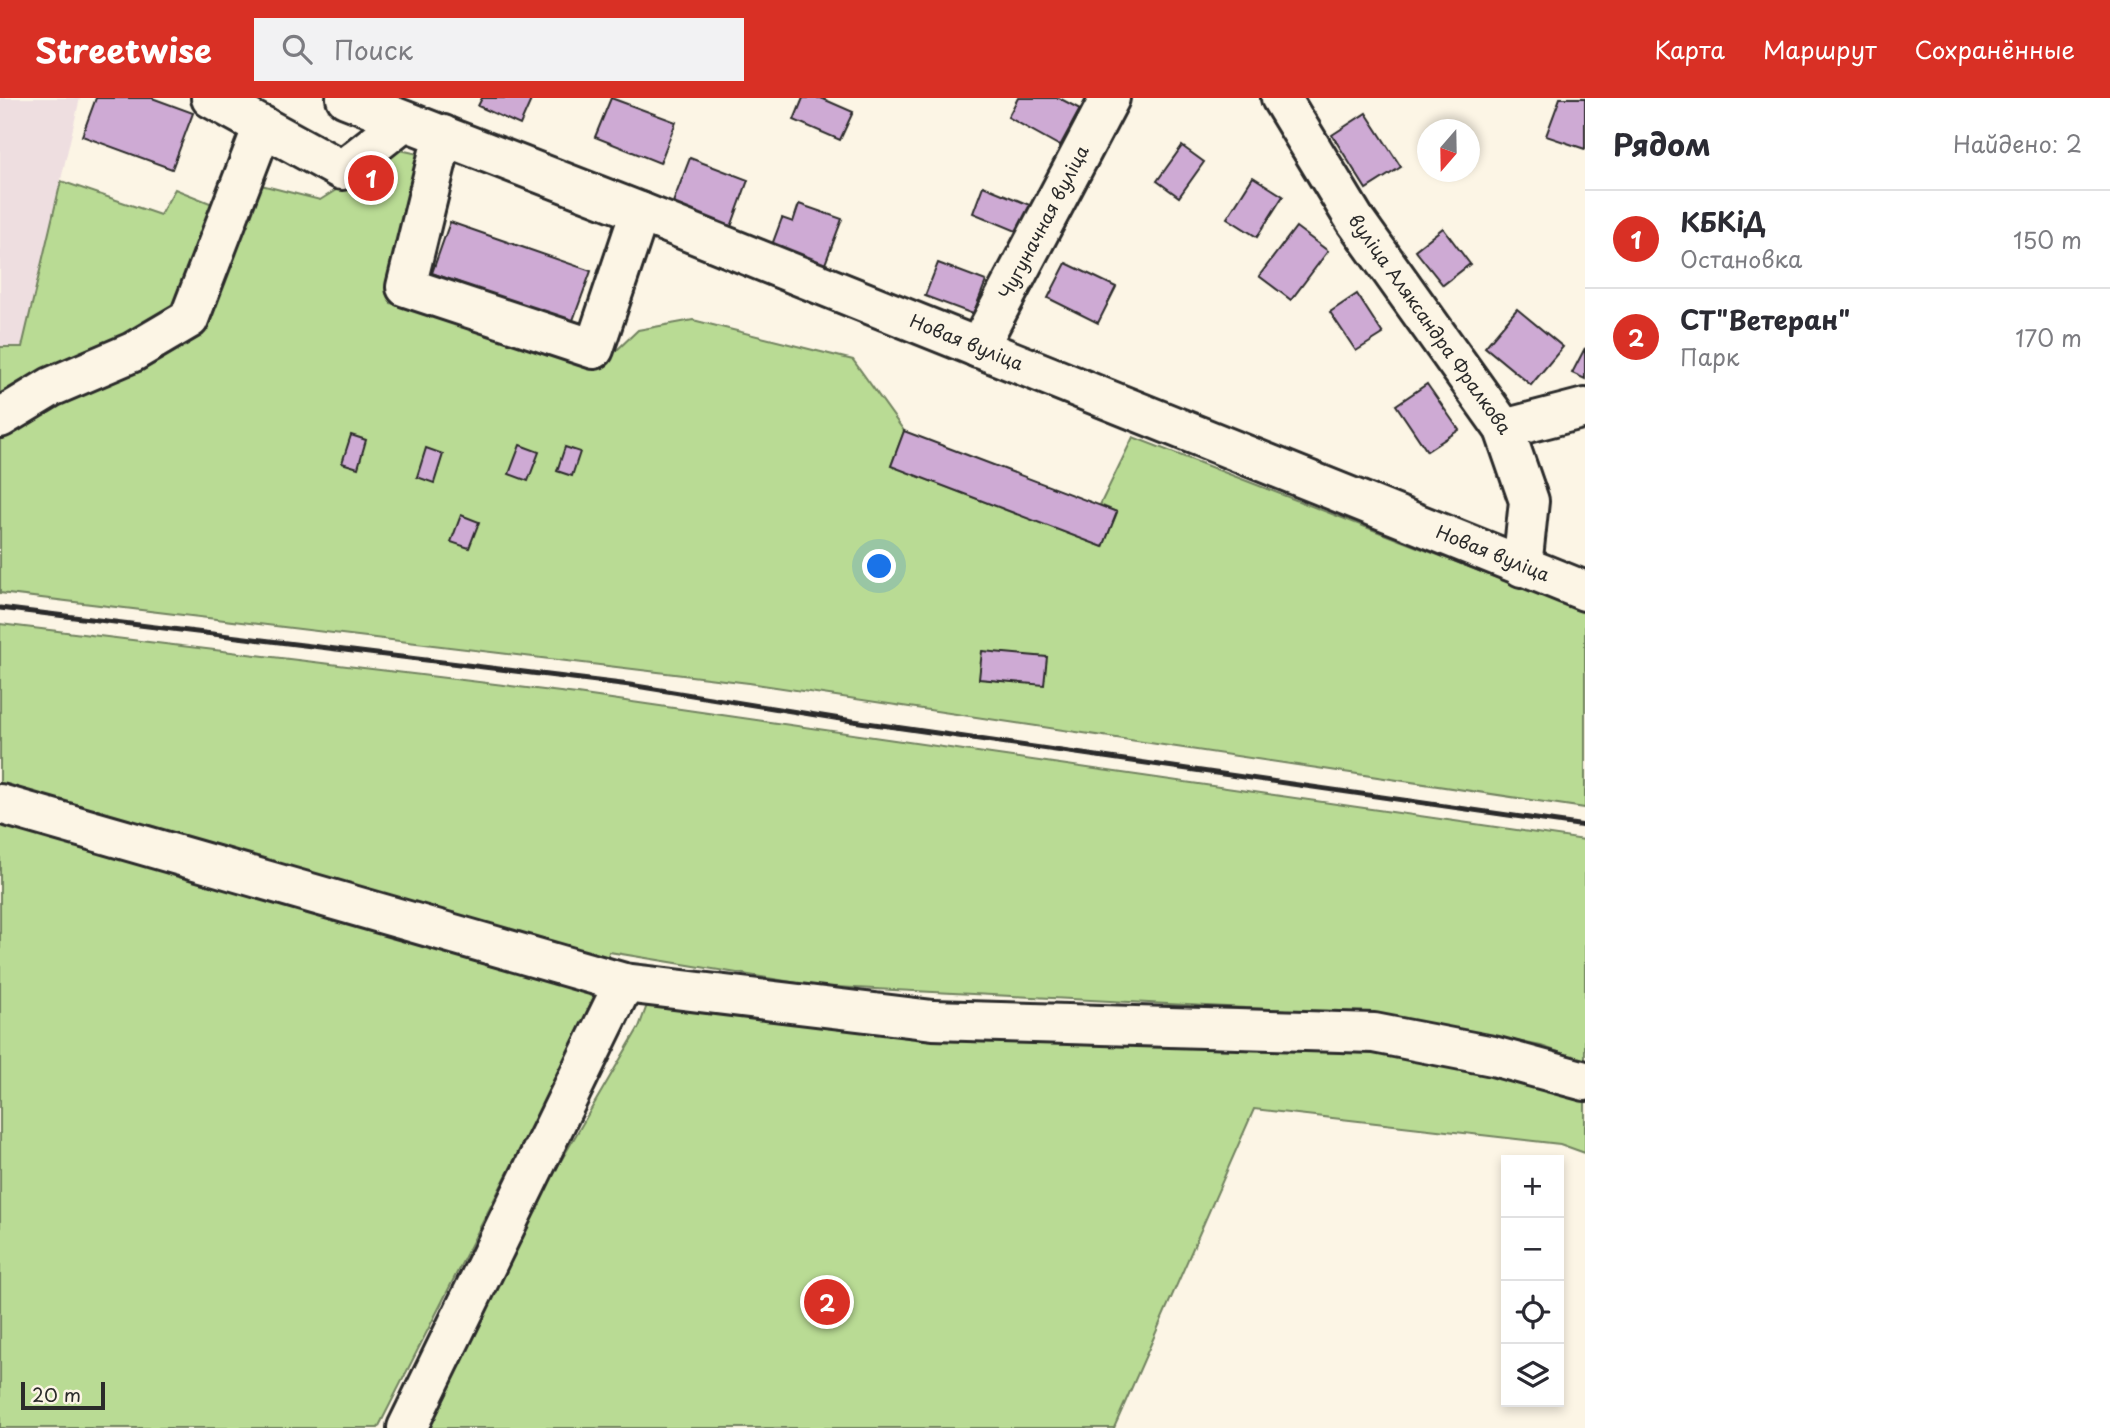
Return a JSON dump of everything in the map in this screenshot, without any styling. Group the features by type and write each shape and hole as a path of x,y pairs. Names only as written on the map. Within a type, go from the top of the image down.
{"street":[{"path":"211,98 342,170 404,121"},
{"name":"Новая вуліца","path":"346,98 640,212 1585,591"},
{"name":"Чугуначная вуліца","path":"978,348 1110,98"},
{"name":"вуліца Аляксандра Фралкова","path":"1281,98 1355,220 1504,429 1529,501 1522,567"},
{"path":"0,418 51,387 133,352 189,319 263,126"},
{"path":"443,135 406,287 594,349 640,212"},
{"path":"1504,429 1585,408"},
{"path":"0,804 624,983 933,1020 1374,1032 1493,1056 1585,1081"},
{"path":"407,1428 624,983"}],"shaded area":[{"path":"0,98 80,98 22,347 0,347"}],"green space":[{"path":"400,150 423,155 391,303 597,369 638,330 693,320 853,360 904,431 891,466 1103,547 1117,512 1100,505 1133,437 1585,612 1585,808 749,683 0,593 0,347 22,347 61,181 160,215 175,189 245,217 261,185 320,200"},
{"path":"0,624 577,694 1585,840 1585,1061 1541,1046 1385,1015 816,986 609,952 599,993 378,1428 0,1428"},
{"path":"650,997 1367,1042 1585,1094 1585,1153 1560,1144 1254,1109 1114,1428 425,1428 547,1174 552,1176 639,1027"}],"building":[{"path":"96,98 152,98 193,113 172,169 82,136"},
{"path":"482,98 532,98 520,125 478,106"},
{"path":"611,98 676,122 660,163 595,137"},
{"path":"803,98 821,98 853,112 840,140 794,120"},
{"path":"1018,98 1059,98 1080,109 1060,146 1008,117"},
{"path":"1560,98 1585,98 1585,149 1546,136"},
{"path":"1366,113 1401,167 1366,189 1332,135"},
{"path":"1182,146 1204,162 1179,197 1157,181"},
{"path":"690,158 748,180 731,227 672,205"},
{"path":"1253,177 1283,196 1257,237 1227,218"},
{"path":"983,186 1032,206 1021,233 973,213"},
{"path":"799,204 842,219 825,264 772,245 782,218 793,222"},
{"path":"450,222 591,271 572,323 432,273"},
{"path":"1296,227 1328,251 1291,300 1259,276"},
{"path":"1443,228 1470,264 1443,285 1415,250"},
{"path":"938,263 986,281 973,314 925,296"},
{"path":"1066,263 1116,287 1098,323 1048,298"},
{"path":"1357,294 1383,334 1356,351 1330,312"},
{"path":"1517,309 1563,347 1531,385 1485,347"},
{"path":"1585,348 1585,379 1572,373"},
{"path":"1427,384 1459,430 1427,451 1396,405"},
{"path":"904,431 1117,512 1103,547 891,466"},
{"path":"351,435 366,440 358,468 342,463"},
{"path":"520,445 539,452 528,481 509,474"},
{"path":"565,447 580,452 572,476 557,471"},
{"path":"426,448 443,454 434,483 417,477"},
{"path":"461,515 479,522 469,548 451,542"},
{"path":"982,651 1047,657 1044,685 979,679"}],"railway":[{"path":"0,608 630,685 853,721 1585,826"}],"place":[{"name":"КБКіД","path":"371,178"},
{"name":"СТ\"Ветеран\"","path":"827,1302"}]}
